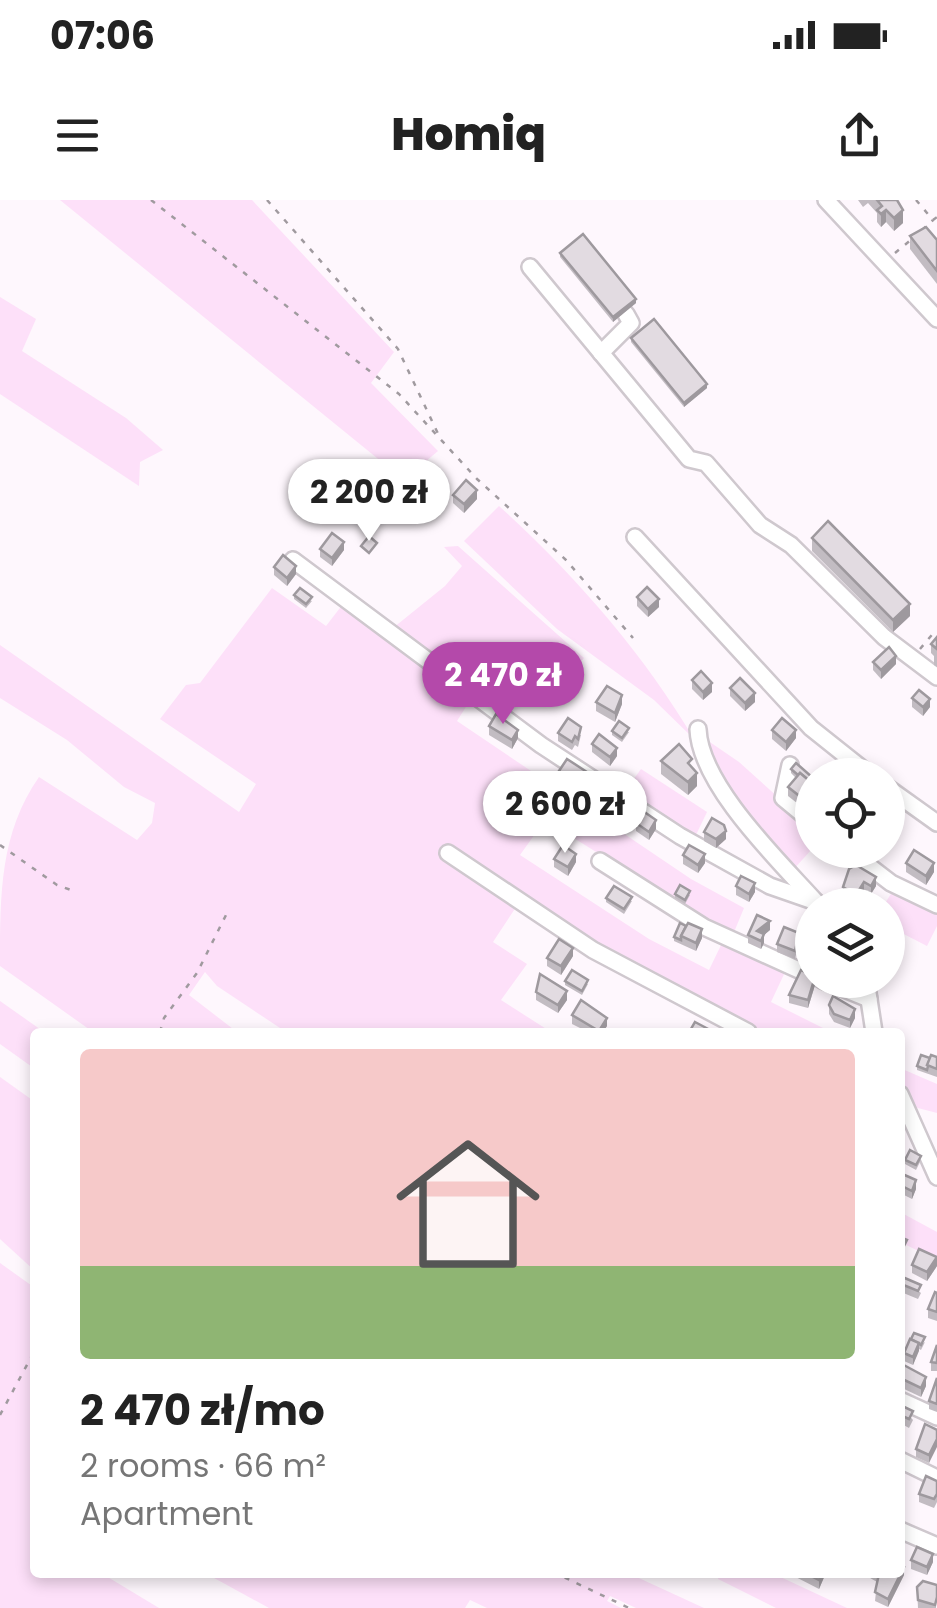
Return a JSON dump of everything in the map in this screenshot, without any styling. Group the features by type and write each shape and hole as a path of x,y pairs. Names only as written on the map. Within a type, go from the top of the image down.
{"street":[{"path":"826,200 937,319"},
{"path":"530,267 688,458 706,463 760,525 791,545 884,637 937,677"},
{"path":"601,353 628,330 631,322 626,314"},
{"path":"635,537 811,728 849,758"},
{"path":"293,560 541,745 680,836 795,896"},
{"path":"698,729 702,754 737,810 803,888"},
{"path":"790,765 783,798 795,808"},
{"path":"905,800 937,823"},
{"path":"448,853 593,950 740,1028"},
{"path":"600,861 704,927 795,968"},
{"path":"872,868 937,905"},
{"path":"864,998 869,1000 873,1028"},
{"path":"905,1107 937,1176"},
{"path":"905,1402 937,1417"},
{"path":"905,1462 937,1478"},
{"path":"905,1532 937,1546"}],"path":[{"path":"152,200 399,394 444,446 566,560 634,638"},
{"path":"267,200 398,348 444,446"},
{"path":"890,258 935,219 916,200"},
{"path":"920,205 927,200"},
{"path":"921,656 916,653 936,630"},
{"path":"0,845 57,885 72,890"},
{"path":"161,1028 164,1018 197,973 229,909"},
{"path":"0,1416 30,1359"},
{"path":"566,1578 629,1608"}],"shaded area":[{"path":"60,200 252,200 394,352 371,383 438,451 404,480"},
{"path":"0,297 36,319 22,351 126,418 163,450 140,462 139,486 0,394"},
{"path":"499,506 606,616 653,676 694,739 654,700 557,629 464,541"},
{"path":"458,546 584,658 554,694 499,649 468,685 393,628 445,586 462,566 444,547"},
{"path":"272,588 326,626 343,604 471,699 457,721 691,879 744,908 732,937 545,820 520,855 649,939 709,970 723,941 786,970 771,1002 823,1028 748,1028 518,904 493,942 527,964 501,1000 545,1028 280,1028 217,986 205,972 189,995 232,1028 87,1028 0,966 2,889 16,820 39,777 137,840 152,823 155,803 124,787 67,740 0,698 0,645 239,812 256,784 160,719 186,685 200,683"},
{"path":"701,736 739,762 795,813 793,870 766,840 719,773"},
{"path":"641,769 707,812 694,839 624,793"},
{"path":"905,895 937,912 937,926 927,946 905,935"},
{"path":"0,1001 38,1028 30,1028 30,1065 0,1044"},
{"path":"905,1070 937,1084 937,1113 914,1107 905,1091"},
{"path":"0,1077 30,1098 30,1266 0,1239"},
{"path":"905,1215 937,1232 937,1260 905,1244"},
{"path":"0,1263 30,1284 30,1578 109,1578 159,1608 0,1608"},
{"path":"214,1578 639,1578 704,1608 636,1608 610,1596 607,1601 621,1608 487,1608 470,1600 465,1608 269,1608"},
{"path":"783,1578 847,1608 776,1608 718,1579"}],"building":[{"path":"877,200 897,200 903,210 894,218 886,210 881,214 877,210 882,206"},
{"path":"926,227 937,240 937,271 910,236"},
{"path":"583,234 636,299 613,317 560,253"},
{"path":"654,319 707,384 684,403 631,338"},
{"path":"466,480 477,490 464,504 453,495"},
{"path":"828,521 910,604 893,620 812,538"},
{"path":"332,533 344,542 332,558 320,549"},
{"path":"369,536 377,543 369,553 361,546"},
{"path":"283,555 296,566 287,578 274,567"},
{"path":"647,587 659,599 648,609 637,597"},
{"path":"300,588 312,597 306,604 294,595"},
{"path":"889,647 896,656 881,670 873,662"},
{"path":"490,665 504,674 501,686 494,689 481,680"},
{"path":"519,668 526,674 517,684 510,679"},
{"path":"701,671 712,683 703,692 692,680"},
{"path":"740,678 755,693 745,703 730,688"},
{"path":"607,686 622,695 615,713 596,702"},
{"path":"919,690 930,699 923,707 912,698"},
{"path":"496,714 518,730 512,740 489,726"},
{"path":"568,718 581,727 578,739 575,736 572,742 558,733"},
{"path":"782,718 796,730 786,742 772,730"},
{"path":"619,721 629,728 622,738 612,731"},
{"path":"599,734 617,748 610,757 592,744"},
{"path":"679,744 692,759 688,763 697,773 688,782 661,761"},
{"path":"567,759 587,772 579,784 559,771"},
{"path":"589,778 599,785 590,799 580,793"},
{"path":"529,808 539,815 534,823 523,816"},
{"path":"643,811 656,820 649,832 636,823"},
{"path":"712,818 724,825 726,831 716,839 704,832"},
{"path":"563,845 576,854 568,867 554,859"},
{"path":"689,845 705,854 698,865 683,855"},
{"path":"914,850 934,863 926,876 906,863"},
{"path":"861,868 876,877 871,886 864,882 860,888 845,888 849,869"},
{"path":"741,876 755,883 749,894 736,886"},
{"path":"680,885 690,891 685,900 675,894"},
{"path":"614,886 632,897 624,909 606,898"},
{"path":"757,915 770,921 757,931 764,934 761,941 748,935"},
{"path":"680,923 686,926 681,940 674,937"},
{"path":"688,923 702,929 696,943 681,936"},
{"path":"784,927 795,931 795,951 777,944"},
{"path":"559,939 573,948 561,966 547,958"},
{"path":"572,970 588,980 582,991 565,981"},
{"path":"540,974 567,991 558,1005 536,992"},
{"path":"836,998 855,1009 850,1020 834,1014 829,1005"},
{"path":"581,1000 607,1018 601,1028 594,1028 572,1015"},
{"path":"921,1055 930,1058 927,1070 917,1066"},
{"path":"931,1055 937,1057 937,1069 927,1065"},
{"path":"910,1150 921,1156 916,1165 905,1160"},
{"path":"905,1175 916,1180 912,1191 905,1188"},
{"path":"919,1249 937,1257 927,1272 912,1265"},
{"path":"905,1278 921,1285 918,1291 905,1286"},
{"path":"937,1293 937,1312 928,1309"},
{"path":"914,1333 925,1337 921,1345 911,1339"},
{"path":"910,1339 919,1343 913,1357 905,1351"},
{"path":"905,1366 926,1377 921,1388 905,1380"},
{"path":"937,1378 937,1404 929,1401"},
{"path":"925,1424 937,1430 929,1455 916,1449"},
{"path":"926,1476 937,1481 934,1499 919,1494"},
{"path":"917,1547 933,1554 927,1567 911,1560"},
{"path":"878,1578 898,1578 888,1599 875,1592"},
{"path":"923,1581 937,1585 935,1605 918,1600 917,1587"}]}
